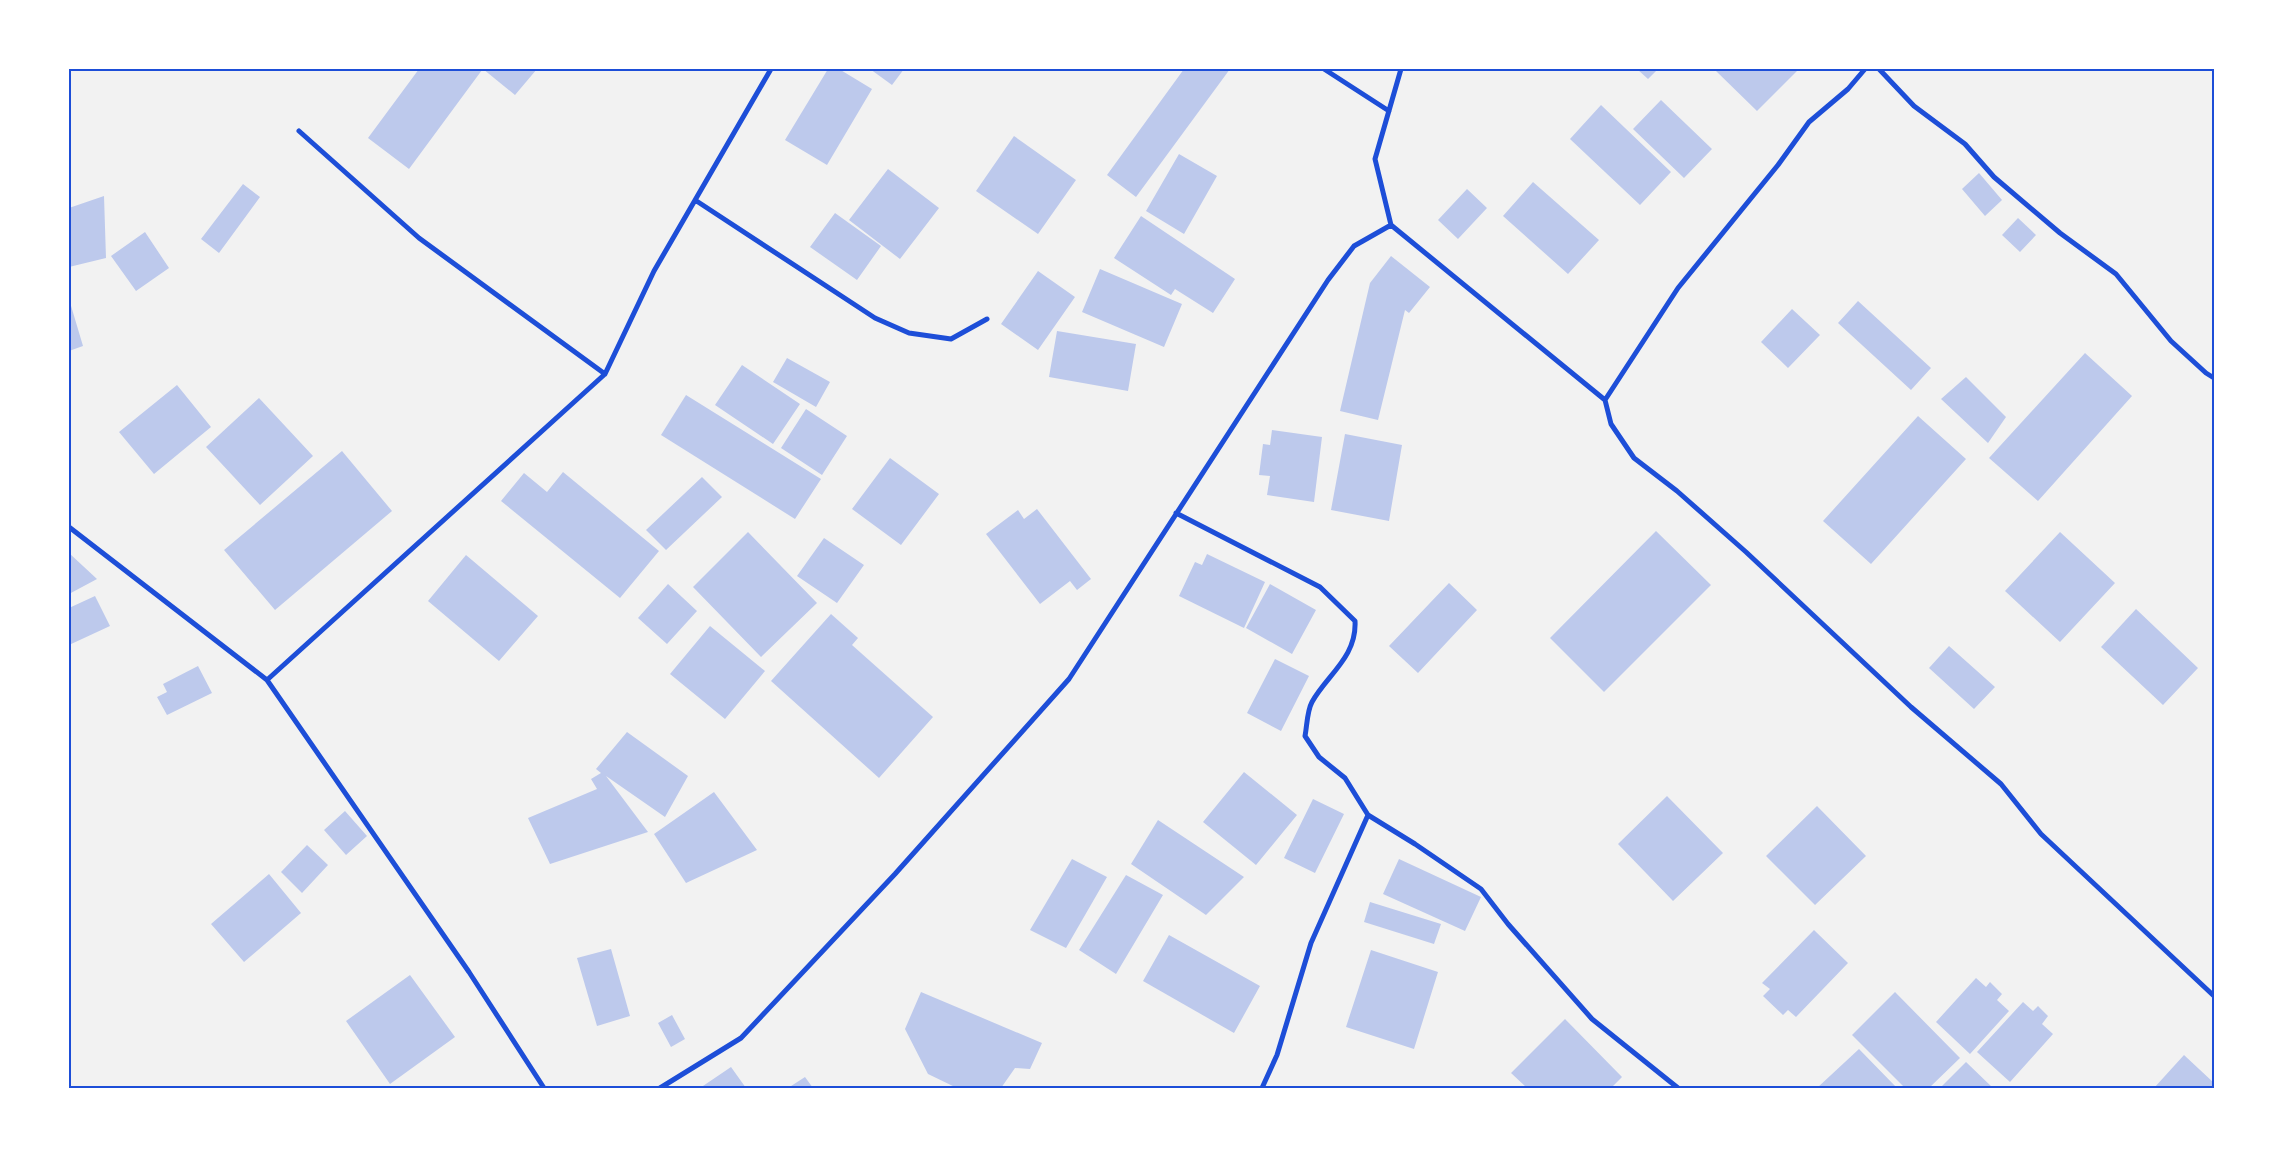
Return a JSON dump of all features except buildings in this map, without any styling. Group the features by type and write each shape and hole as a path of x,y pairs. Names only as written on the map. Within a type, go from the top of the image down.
{"street":[{"path":"267,680 605,374 654,271 771,69"},
{"path":"1324,69 1389,111"},
{"path":"1401,69 1375,159 1391,225 1605,400 1611,424 1634,458 1677,490 1911,707 2002,784 2041,834 2214,996"},
{"path":"1605,400 1678,288 1778,165 1809,122 1848,89 1865,69"},
{"path":"1879,69 1914,106 1964,144 1994,177 2066,238 2116,274 2171,341 2214,378"},
{"path":"299,131 419,238 605,374"},
{"path":"695,200 875,318 909,333 951,339 987,319"},
{"path":"660,1088 741,1038 895,874 1069,679 1328,280 1354,246 1391,225"},
{"path":"1176,513 1320,587 1355,621 1356,635 1337,670 1312,703 1305,736 1319,757 1345,778 1368,815 1481,889 1508,924 1592,1019 1678,1088"},
{"path":"69,527 267,680 469,972 544,1088"},
{"path":"1262,1088 1277,1055 1311,943 1368,815"}]}
